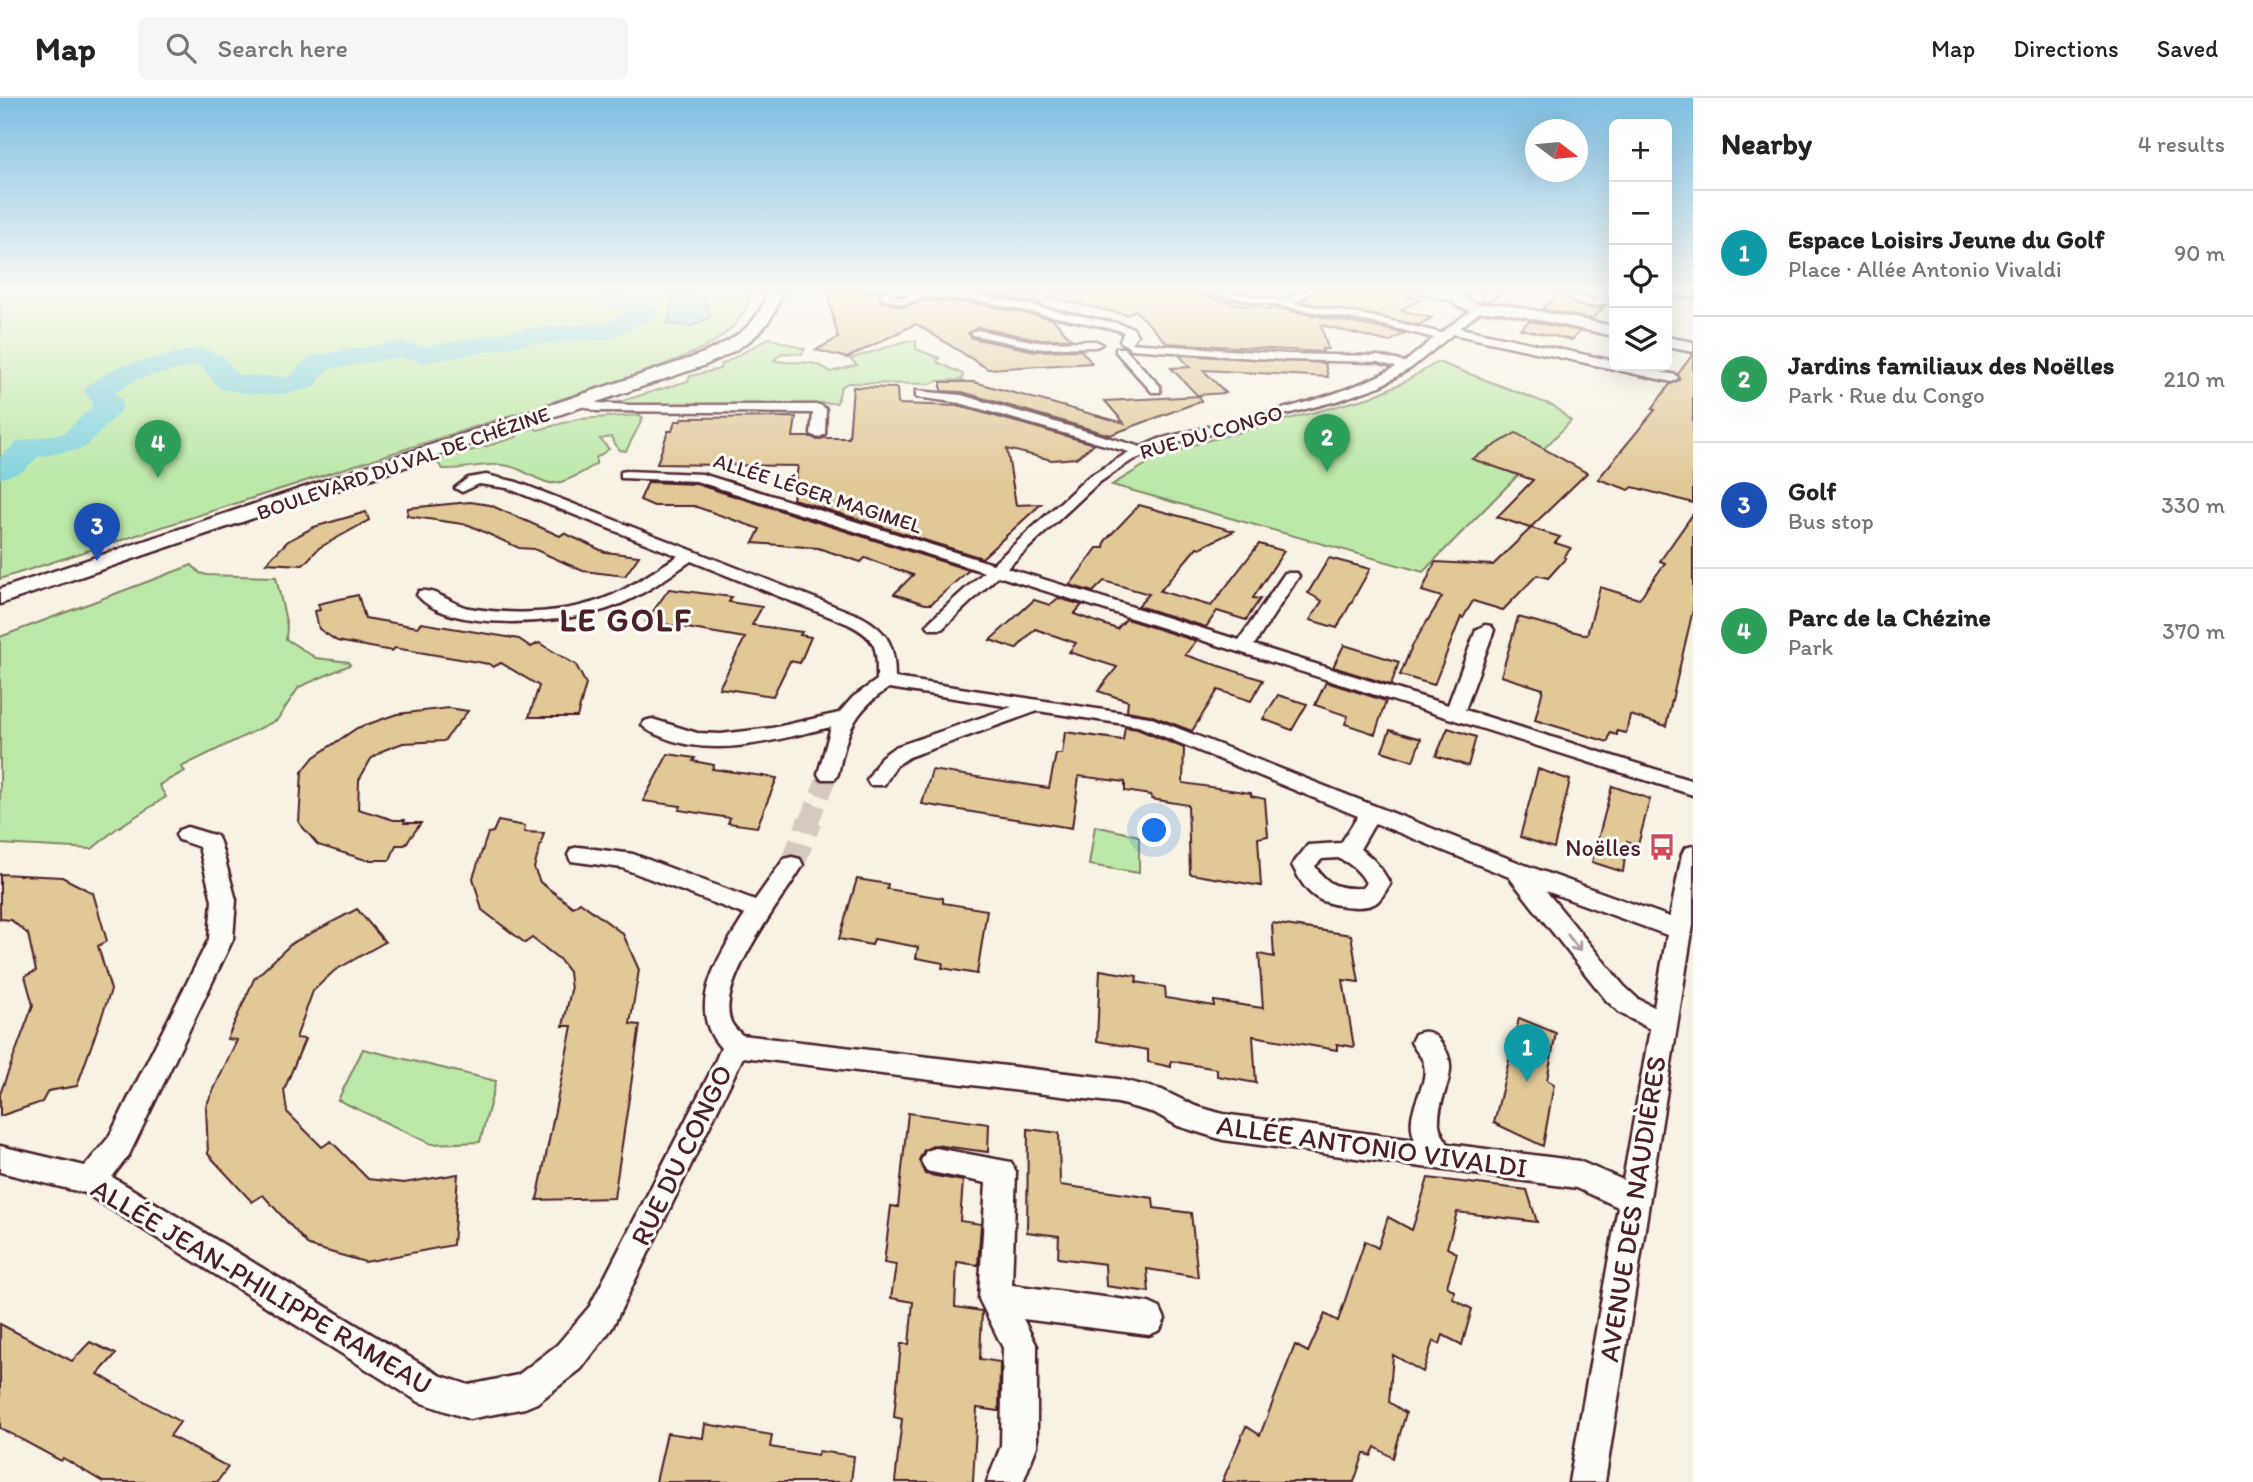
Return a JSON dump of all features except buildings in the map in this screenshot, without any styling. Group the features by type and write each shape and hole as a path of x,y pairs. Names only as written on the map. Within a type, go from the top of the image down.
{"street":[{"name":"BOULEVARD DU VAL DE CHÉZINE","path":"0,597 584,401 714,354"},
{"path":"1131,354 1156,389"},
{"path":"1227,354 1285,358 1378,359 1407,366"},
{"name":"RUE DU CONGO","path":"936,625 1092,481 1140,451 1210,428 1336,397 1376,383 1407,366 1422,354"},
{"path":"1552,354 1609,365"},
{"path":"1639,371 1672,378"},
{"path":"920,394 961,399 1140,451"},
{"path":"584,401 594,406 618,409 820,409 818,434"},
{"name":"ALLÉE LÉGER MAGIMEL","path":"626,475 697,477 1693,788"},
{"path":"462,488 468,483 487,479 512,485 867,626 877,632 886,644 886,682"},
{"path":"425,595 449,608 500,616 542,616 582,610 618,599 689,556"},
{"path":"1243,648 1291,576"},
{"path":"1454,713 1485,630"},
{"path":"828,774 843,718 858,699 886,682 1142,721 1517,871 1679,930"},
{"path":"877,780 888,762 902,752 1039,704"},
{"path":"652,725 669,735 733,739 843,718"},
{"path":"1347,852 1370,813"},
{"path":"91,1181 119,1146 221,939 226,910 223,888 209,842 187,835"},
{"name":"AVENUE DES NAUDIÈRES","path":"1587,1482 1693,854"},
{"path":"579,855 625,860 761,912"},
{"name":"RUE DU CONGO","path":"525,1391 569,1357 601,1317 721,1079 735,1045 722,1032 716,1018 716,1003 734,950 792,865"},
{"path":"1517,871 1615,993 1629,1006 1663,1023"},
{"path":"1545,906 1595,899"},
{"path":"1424,1042 1435,1052 1440,1062 1425,1121 1428,1137 1439,1156"},
{"name":"ALLÉE ANTONIO VIVALDI","path":"735,1045 1118,1091 1162,1102 1188,1117 1223,1127 1579,1175 1634,1199"},
{"name":"ALLÉE JEAN-PHILIPPE RAMEAU","path":"0,1159 91,1181 431,1390 469,1402 525,1391"},
{"path":"936,1161 1001,1172 995,1298 1020,1346 1019,1447 1005,1482"},
{"path":"995,1298 1149,1319"}],"green space":[{"path":"0,354 691,354 630,377 0,579"},
{"path":"741,354 781,354 774,360 815,364 831,372 857,365 850,359 867,354 928,354 939,358 937,362 963,374 962,380 937,381 931,384 848,383 841,387 837,403 623,406 615,403 688,381 690,376 720,369 721,365"},
{"path":"1438,362 1554,406 1571,421 1423,572 1112,485 1155,459 1199,443 1371,397"},
{"path":"640,415 643,418 626,451 619,450 611,437 600,439 609,449 596,458 596,464 561,482 550,483 509,466 443,469 436,461 517,437 515,433 535,428 538,430 578,419"},
{"path":"192,565 200,573 207,575 276,577 287,626 286,639 316,658 349,662 350,665 299,687 277,720 181,767 185,771 159,785 166,797 116,829 92,849 0,844 0,637"},
{"path":"1095,826 1139,836 1139,873 1089,865"},
{"path":"363,1049 496,1081 480,1142 431,1144 338,1100"}],"waterway":[{"path":"0,469 12,464 28,449 74,441 107,409 107,401 98,391 127,373 198,356 212,361 229,382 278,387 306,380 307,373 321,362 374,354"},
{"path":"418,354 431,354"}],"tunnel":[{"path":"809,822 828,774"},
{"path":"792,865 810,820"}],"place":[{"name":"Jardins familiaux des Noëlles","path":"1327,472"},
{"name":"Parc de la Chézine","path":"158,478"},
{"name":"Golf","path":"97,561"},
{"name":"Noëlles","path":"1662,847"},
{"name":"Espace Loisirs Jeune du Golf","path":"1527,1082"}],"district":[{"name":"LE GOLF","path":"626,620"}]}
